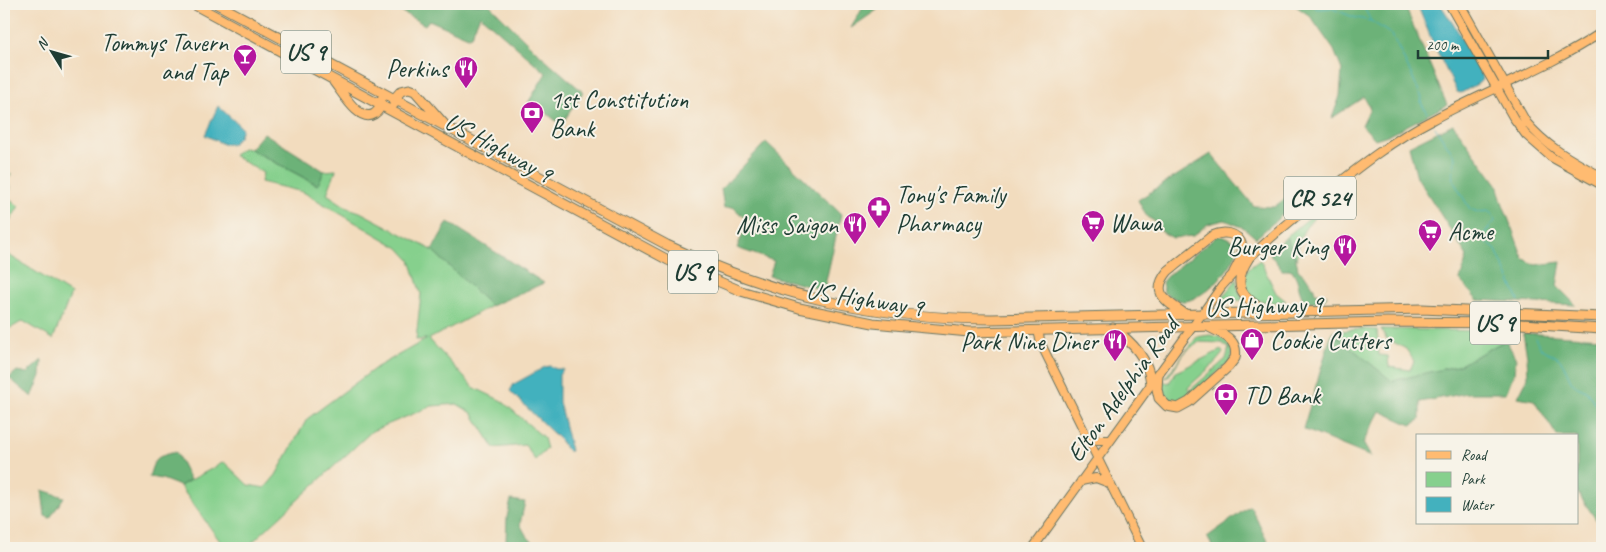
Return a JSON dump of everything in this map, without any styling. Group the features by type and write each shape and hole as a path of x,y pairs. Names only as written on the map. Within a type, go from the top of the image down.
{"highway":[{"name":"US Highway 9","path":"193,4 643,248 698,274 741,291 799,308 873,323 969,332 1345,322 1522,324 1602,329"},
{"name":"US Highway 9","path":"217,4 667,245 728,272 797,294 868,310 949,318 992,319 1422,309 1602,317"},
{"path":"331,78 360,114 371,116 381,106 381,99 376,89"},
{"path":"399,115 394,106 394,99 401,91 409,89 415,91 448,128"},
{"path":"1185,314 1166,301 1160,292 1159,286 1162,278 1168,271 1212,236 1219,232 1228,232 1242,246 1239,262 1234,272"},
{"path":"1248,259 1242,268 1240,276 1241,290 1248,300 1266,312"},
{"path":"1158,373 1157,389 1159,398 1167,406 1178,408 1189,402 1228,367 1235,358 1234,345 1230,338 1206,326"},
{"path":"1113,328 1134,346 1147,366 1151,384"}],"main road":[{"path":"1450,4 1501,86 1522,117 1538,136 1555,150 1602,177"},
{"path":"1460,4 1501,86 1513,117 1533,142 1551,157 1602,185"},
{"name":"Elton Adelphia Road","path":"1033,548 1222,286 1248,259 1316,201 1396,141 1431,120 1576,50 1602,32"},
{"path":"1038,330 1041,344 1142,548"},
{"path":"1086,436 1099,440 1110,440"},
{"path":"1081,482 1096,478 1109,483"}],"green space":[{"path":"393,4 489,4 536,51 583,92 561,125 544,111 528,103 546,73 480,15 471,36 468,37 429,20 425,25 391,6"},
{"path":"865,4 882,4 877,10 851,28"},
{"path":"1293,4 1404,4 1447,105 1391,134 1375,139 1362,125 1370,108 1364,97 1332,118 1340,96 1342,70 1334,50 1310,16"},
{"path":"1453,124 1497,184 1523,258 1535,265 1561,262 1557,286 1576,305 1477,300 1460,280 1467,256 1417,177 1409,146"},
{"path":"264,133 324,171 318,185 250,149"},
{"path":"766,142 841,214 824,290 769,276 774,261 737,248 748,221 733,207 724,208 721,189"},
{"path":"243,148 250,149 317,185 324,171 336,170 327,194 348,208 360,212 432,250 491,306 429,339 473,387 502,401 544,438 547,449 535,460 525,445 494,448 472,413 457,404 432,406 372,431 246,548 225,548 180,486 224,462 248,485 265,488 276,475 307,419 377,367 427,339 416,340 421,294 410,260 399,248 303,192 261,182 263,173 233,155"},
{"path":"1211,154 1254,206 1274,207 1286,198 1289,209 1256,238 1244,228 1225,220 1208,224 1193,236 1173,238 1162,232 1154,221 1147,217 1138,200"},
{"path":"4,174 12,174 5,182 11,187 7,198 19,206 4,231"},
{"path":"1313,215 1314,218 1306,227 1301,237 1297,259 1289,245 1287,236"},
{"path":"448,222 544,283 491,306 432,250"},
{"path":"1217,236 1227,237 1235,243 1236,254 1233,261 1216,283 1201,295 1186,301 1178,300 1164,293 1162,282 1167,276"},
{"path":"1287,236 1298,270 1311,283 1315,293 1327,295 1323,301 1305,302 1292,270 1282,270 1270,254"},
{"path":"4,252 71,294 53,339 23,321 11,328 4,324"},
{"path":"1260,260 1276,293 1286,301 1266,302 1246,295 1243,278 1249,268"},
{"path":"1237,279 1237,286 1243,300 1231,301 1231,297 1219,301"},
{"path":"1362,329 1377,330 1379,355 1388,356 1389,367 1410,370 1414,361 1406,349 1386,338 1381,329 1491,331 1506,340 1460,365 1392,382 1332,332"},
{"path":"1332,332 1392,381 1460,365 1506,340 1516,359 1514,373 1506,393 1467,393 1420,402 1420,420 1411,425 1380,411 1363,443 1371,457 1303,429"},
{"path":"1523,333 1602,338 1602,528 1578,493 1578,434 1556,434 1534,400 1518,397 1528,377"},
{"path":"1210,335 1223,340 1232,350 1230,361 1187,400 1175,405 1162,398 1160,385 1162,381 1169,383 1176,372 1221,350 1223,353 1188,388 1189,391 1226,359 1229,348 1222,343 1198,342 1185,352 1197,337"},
{"path":"1181,357 1168,377 1165,378"},
{"path":"42,360 41,376 32,397 9,378 17,371 27,373"},
{"path":"176,452 190,480 180,486 162,479 149,477 157,459"},
{"path":"42,490 64,497 50,518 45,516"},
{"path":"511,500 525,502 520,524 526,535 538,548 513,548 506,541 507,517"},
{"path":"1250,506 1271,548 1214,548 1207,537"}],"water":[{"path":"1417,4 1440,4 1459,33 1482,75 1483,79 1479,83 1461,93 1457,92 1433,43"},
{"path":"218,106 242,128 239,137 232,144 223,144 205,135"},
{"path":"550,366 556,369 563,369 559,375 559,402 571,451 568,451 560,440 510,391 514,384"}],"waterway":[{"path":"1311,4 1317,9 1331,8 1353,17 1371,21 1392,35 1422,98 1421,103 1427,113"},
{"path":"1362,4 1371,21"},
{"path":"1435,127 1455,157 1454,182 1470,209 1478,212 1488,211 1493,215 1495,221 1483,235 1484,240 1496,250 1519,301"},
{"path":"1535,338 1541,348 1561,361 1575,386 1586,390 1602,414"}],"place":[{"name":"Tommys Tavern and Tap","path":"245,77"},
{"name":"Perkins","path":"466,89"},
{"name":"1st Constitution Bank","path":"532,134"},
{"name":"Tony's Family Pharmacy","path":"879,229"},
{"name":"Wawa","path":"1093,243"},
{"name":"Miss Saigon","path":"855,245"},
{"name":"Acme","path":"1430,252"},
{"name":"Burger King","path":"1345,267"},
{"name":"Cookie Cutters","path":"1252,361"},
{"name":"Park Nine Diner","path":"1115,362"},
{"name":"TD Bank","path":"1226,416"}]}
